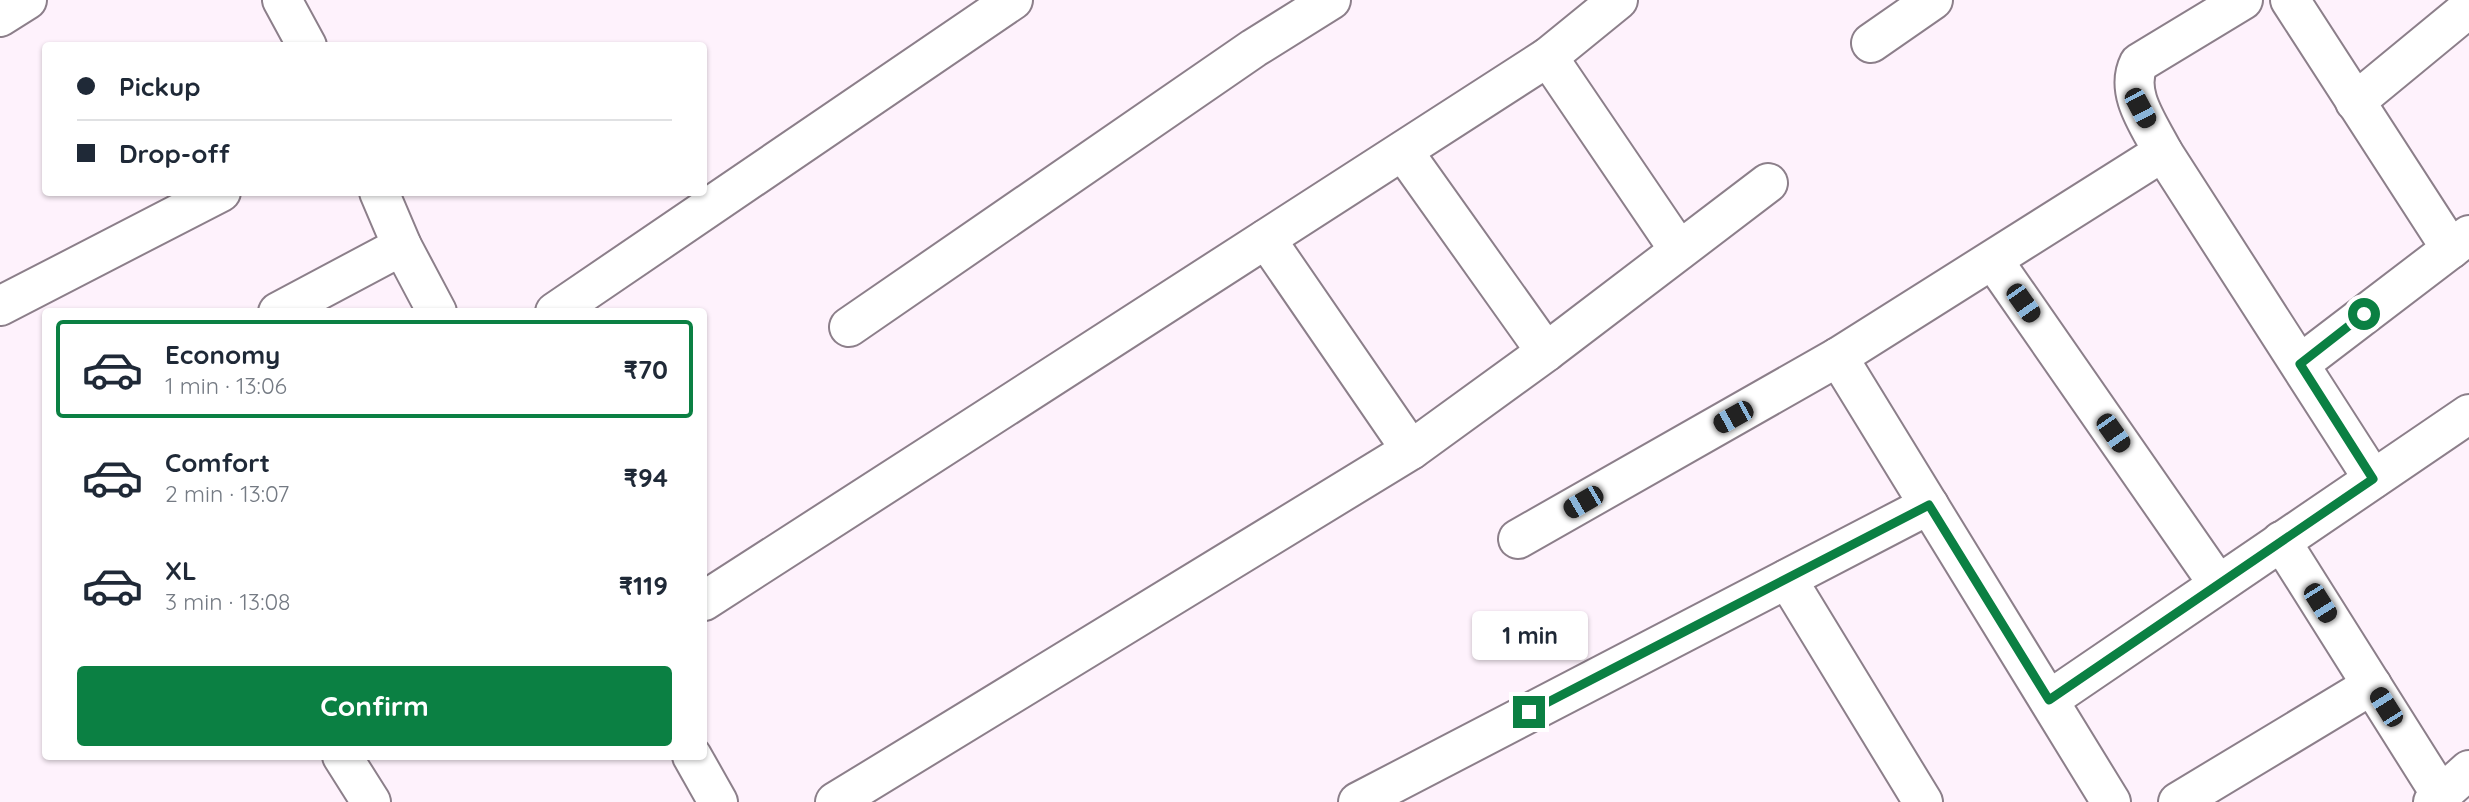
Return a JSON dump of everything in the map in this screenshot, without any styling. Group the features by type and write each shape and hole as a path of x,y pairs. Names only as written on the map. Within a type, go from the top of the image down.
{"street":[{"path":"0,17 27,0"},
{"path":"282,0 305,42"},
{"path":"561,308 1013,0"},
{"path":"849,327 1254,48 1331,0"},
{"path":"707,599 1548,57 1618,0"},
{"path":"1871,43 1933,0"},
{"path":"2243,0 2139,63 2134,74 2134,89 2140,108 2164,152 2373,479"},
{"path":"2290,0 2355,102 2460,242 2300,364"},
{"path":"2355,102 2469,8"},
{"path":"1548,57 1679,250"},
{"path":"1403,151 1546,352"},
{"path":"1518,538 1839,357 2164,152"},
{"path":"835,802 1410,450 1546,352 1768,183"},
{"path":"0,306 213,196"},
{"path":"381,196 402,246 435,308"},
{"path":"1266,239 1410,450"},
{"path":"286,308 402,246"},
{"path":"1993,260 2218,584"},
{"path":"1839,357 2111,802"},
{"path":"2049,700 2469,414"},
{"path":"1359,802 1929,505"},
{"path":"2281,541 2372,685 2448,789"},
{"path":"1787,579 1923,802"},
{"path":"2178,802 2372,685"},
{"path":"345,760 371,802"},
{"path":"694,760 718,802"}],"route":[{"path":"1529,712 1929,505 2049,700 2373,479 2300,364 2364,314"}]}
